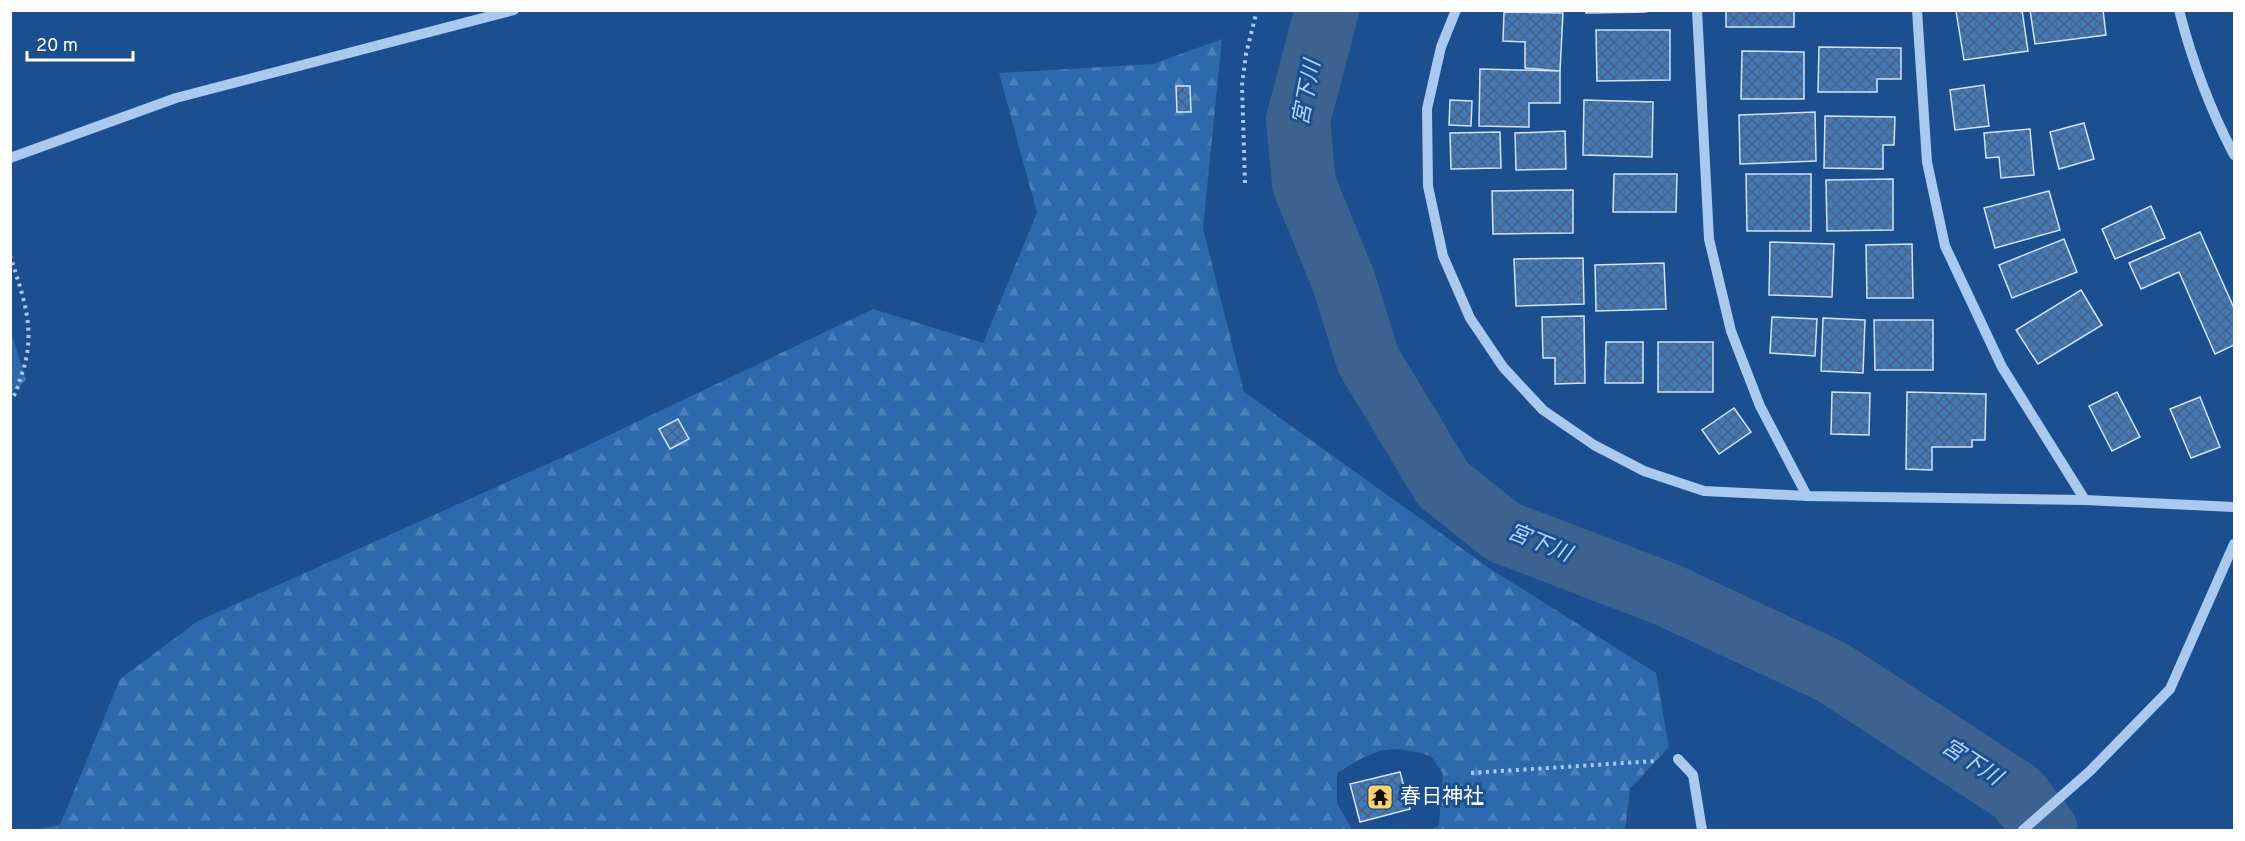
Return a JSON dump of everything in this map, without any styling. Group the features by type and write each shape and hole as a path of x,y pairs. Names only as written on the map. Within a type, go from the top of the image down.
{"street":[{"path":"10,158 176,98 514,10"},
{"path":"1456,10 1441,47 1427,110 1428,186 1443,256 1470,318 1503,367 1543,410 1594,445 1644,471 1704,491 2085,500 2235,507"},
{"path":"1697,10 1709,238 1731,331 1760,406 1807,495"},
{"path":"1917,10 1927,162 1945,246 2002,366 2085,500"},
{"path":"2179,10 2188,45 2214,117 2235,155"},
{"path":"2023,831 2090,771 2170,689 2235,544"},
{"path":"1678,759 1686,765 1696,783 1702,831"}],"path":[{"path":"1245,183 1242,86 1246,54 1257,10"},
{"path":"10,255 28,314 30,333 26,363 10,400"},
{"path":"1471,773 1678,759"}],"green space":[{"path":"1222,39 1203,228 1244,392 1489,568 1656,673 1669,747 1630,789 1625,830 1429,830 1439,826 1443,774 1431,756 1392,749 1362,758 1337,773 1337,803 1352,830 32,830 60,825 120,679 198,621 572,453 873,309 983,343 1037,213 999,73 1153,64"},
{"path":"11,332 26,380 10,393"}],"building":[{"path":"1586,10 1646,10 1646,12 1586,13"},
{"path":"1726,10 1794,10 1794,27 1726,27"},
{"path":"2022,10 2028,51 1964,60 1956,11"},
{"path":"2030,10 2103,10 2106,35 2035,44"},
{"path":"1504,12 1563,13 1560,71 1525,68 1525,42 1503,41"},
{"path":"1596,30 1670,30 1670,80 1597,81"},
{"path":"1819,47 1901,48 1901,79 1877,79 1877,92 1818,92"},
{"path":"1742,51 1804,52 1804,99 1741,99"},
{"path":"1480,69 1560,71 1560,103 1529,103 1529,127 1479,126"},
{"path":"1984,85 1989,126 1955,130 1950,90"},
{"path":"1176,86 1190,86 1191,112 1177,112"},
{"path":"1450,100 1472,101 1471,126 1449,125"},
{"path":"1584,100 1653,102 1652,157 1583,155"},
{"path":"1815,112 1816,161 1740,164 1739,115"},
{"path":"1825,116 1895,117 1894,145 1883,145 1883,169 1824,168"},
{"path":"2084,123 2094,159 2059,169 2050,132"},
{"path":"2030,129 2034,175 2001,178 1999,157 1986,158 1984,133"},
{"path":"1565,131 1566,169 1516,170 1515,133"},
{"path":"1500,132 1501,168 1451,169 1450,133"},
{"path":"1614,174 1677,174 1676,212 1613,212"},
{"path":"1746,174 1811,174 1811,231 1747,231"},
{"path":"1893,179 1893,230 1827,231 1826,180"},
{"path":"1573,190 1573,233 1493,234 1492,191"},
{"path":"2049,191 2060,230 1995,248 1984,208"},
{"path":"2151,206 2165,238 2115,259 2102,229"},
{"path":"2200,232 2234,308 2234,345 2215,354 2179,272 2141,289 2129,263"},
{"path":"2064,239 2077,272 2012,298 1999,265"},
{"path":"1770,242 1834,244 1832,297 1769,295"},
{"path":"1912,244 1913,298 1867,298 1866,245"},
{"path":"1583,258 1584,304 1516,306 1514,259"},
{"path":"1664,263 1666,309 1596,311 1595,265"},
{"path":"2081,290 2102,325 2038,364 2016,330"},
{"path":"1584,316 1585,383 1555,384 1555,358 1543,358 1542,317"},
{"path":"1772,317 1817,319 1815,356 1770,353"},
{"path":"1823,318 1865,320 1863,373 1821,371"},
{"path":"1874,320 1933,320 1933,370 1875,370"},
{"path":"1606,342 1643,342 1643,383 1605,383"},
{"path":"1658,342 1713,342 1713,392 1658,392"},
{"path":"1832,392 1870,393 1869,435 1831,434"},
{"path":"1907,392 1986,394 1985,440 1972,440 1972,447 1932,447 1932,470 1906,469"},
{"path":"2117,392 2140,437 2112,451 2089,406"},
{"path":"2200,397 2220,447 2191,458 2170,409"},
{"path":"1734,408 1751,432 1719,454 1702,430"},
{"path":"678,419 689,439 670,449 659,429"},
{"name":"春日神社","path":"1400,772 1410,809 1360,822 1350,784"}],"waterway":[{"name":"宮下川","path":"1327,10 1298,120 1304,184 1344,282 1368,360 1443,484 1503,532 1668,595 1832,672 2017,793 2046,830"}],"place":[{"name":"春日神社","path":"1380,797"}]}
